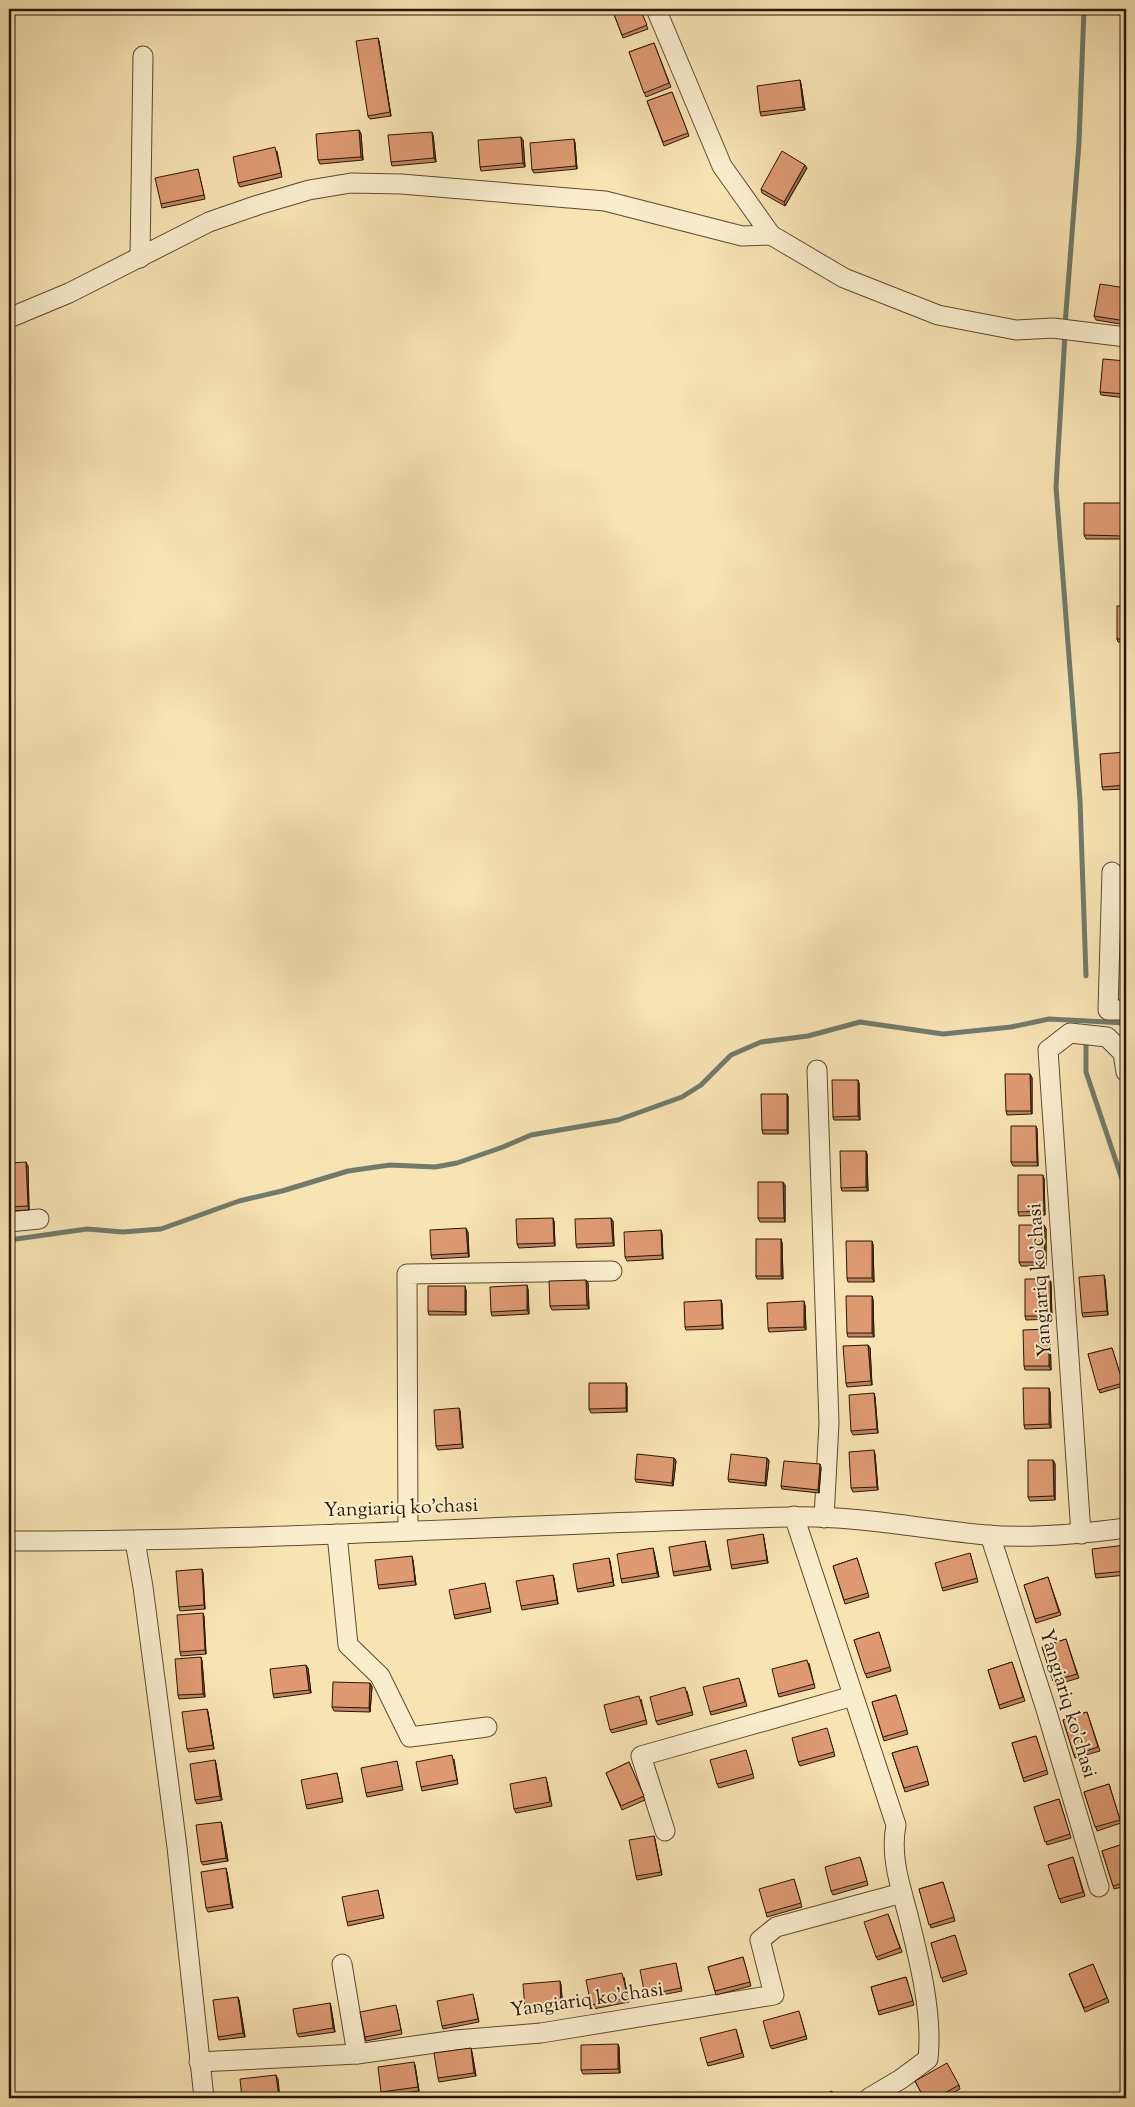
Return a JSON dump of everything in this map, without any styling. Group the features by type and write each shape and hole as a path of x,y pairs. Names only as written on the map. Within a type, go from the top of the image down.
{"street":[{"path":"656,9 722,166 771,236 844,278 938,315 1016,330 1053,328 1126,337"},
{"path":"140,258 143,56"},
{"path":"9,318 69,293 209,222 309,190 351,183 402,184 605,201 742,236 771,236"},
{"path":"1112,872 1108,1010 1126,1010"},
{"name":"Yangiariq ko'chasi","path":"1080,1534 1048,1050 1070,1032 1107,1037 1122,1053 1126,1072"},
{"path":"817,1070 829,1423 824,1518"},
{"path":"9,1222 39,1219"},
{"path":"408,1531 407,1274 612,1270"},
{"path":"794,1516 896,1825 893,1840 895,1864 915,1943 930,2036 928,2059 901,2079 869,2098"},
{"name":"Yangiariq ko'chasi","path":"9,1541 135,1541 794,1516 990,1535 1080,1534 1126,1528"},
{"path":"337,1534 348,1645 380,1676 410,1737 487,1726"},
{"name":"Yangiariq ko'chasi","path":"990,1535 1045,1706 1098,1887"},
{"path":"135,1541 144,1587 177,1847 204,2098"},
{"path":"665,1831 641,1756 853,1696"},
{"name":"Yangiariq ko'chasi","path":"199,2062 357,2054 456,2040 541,2033 774,1995 760,1940 776,1927 902,1893"},
{"path":"342,1964 357,2054"}],"building":[{"path":"612,9 640,9 647,25 622,35"},
{"path":"378,38 390,112 368,116 356,41"},
{"path":"654,43 669,83 644,93 629,52"},
{"path":"800,80 803,107 760,112 757,86"},
{"path":"672,92 688,133 663,142 647,101"},
{"path":"359,130 361,157 318,160 316,134"},
{"path":"432,132 434,158 391,162 388,135"},
{"path":"521,137 523,163 480,167 478,140"},
{"path":"574,139 576,166 532,170 530,143"},
{"path":"275,147 281,173 238,183 233,157"},
{"path":"782,151 805,165 784,202 761,189"},
{"path":"198,169 204,195 161,204 155,178"},
{"path":"1100,284 1126,288 1126,321 1094,316"},
{"path":"1103,359 1126,361 1126,394 1100,392"},
{"path":"1084,503 1124,503 1124,536 1084,535"},
{"path":"1117,606 1126,606 1126,639 1117,639"},
{"path":"1126,752 1126,785 1102,787 1100,754"},
{"path":"1005,1074 1030,1074 1031,1111 1006,1111"},
{"path":"832,1080 858,1080 858,1116 833,1117"},
{"path":"761,1094 787,1094 787,1130 762,1130"},
{"path":"1011,1126 1036,1126 1037,1162 1011,1162"},
{"path":"840,1151 866,1151 866,1187 841,1188"},
{"path":"26,1162 28,1206 9,1207 9,1163"},
{"path":"1018,1175 1043,1175 1044,1211 1018,1212"},
{"path":"758,1182 783,1182 784,1218 758,1218"},
{"path":"553,1218 554,1243 517,1244 516,1219"},
{"path":"611,1218 613,1243 576,1244 575,1219"},
{"path":"1019,1225 1044,1225 1045,1262 1019,1262"},
{"path":"466,1228 468,1253 431,1255 430,1230"},
{"path":"661,1230 662,1255 625,1257 624,1232"},
{"path":"756,1239 781,1239 781,1276 756,1276"},
{"path":"846,1241 872,1241 872,1278 847,1278"},
{"path":"1104,1275 1107,1311 1082,1313 1079,1277"},
{"path":"1025,1279 1050,1279 1051,1316 1025,1316"},
{"path":"586,1280 587,1305 550,1306 549,1281"},
{"path":"527,1285 527,1310 491,1312 490,1287"},
{"path":"428,1286 465,1286 465,1312 428,1311"},
{"path":"846,1296 872,1296 872,1333 847,1333"},
{"path":"721,1300 722,1325 685,1327 684,1302"},
{"path":"804,1301 804,1327 768,1328 767,1303"},
{"path":"1049,1329 1049,1366 1024,1366 1023,1330"},
{"path":"868,1345 871,1381 846,1383 843,1346"},
{"path":"1112,1348 1123,1383 1098,1390 1088,1354"},
{"path":"589,1383 626,1383 626,1408 589,1409"},
{"path":"1023,1388 1049,1388 1049,1424 1024,1425"},
{"path":"874,1393 877,1429 851,1431 849,1395"},
{"path":"459,1408 462,1444 436,1446 434,1410"},
{"path":"874,1450 877,1487 851,1488 849,1452"},
{"path":"637,1454 674,1458 672,1483 635,1479"},
{"path":"731,1454 767,1458 765,1483 728,1479"},
{"path":"1028,1460 1053,1460 1054,1496 1028,1497"},
{"path":"784,1461 820,1464 818,1490 781,1486"},
{"path":"763,1534 767,1560 731,1565 727,1540"},
{"path":"705,1541 709,1566 673,1572 669,1547"},
{"path":"1126,1545 1126,1571 1095,1574 1092,1549"},
{"path":"653,1548 657,1573 621,1579 617,1554"},
{"path":"970,1553 977,1578 942,1588 935,1563"},
{"path":"412,1556 415,1581 378,1585 375,1560"},
{"path":"609,1558 613,1582 577,1589 573,1564"},
{"path":"857,1558 868,1593 844,1600 833,1566"},
{"path":"202,1569 204,1605 179,1607 176,1571"},
{"path":"553,1575 557,1600 521,1606 516,1581"},
{"path":"1048,1577 1059,1612 1035,1619 1024,1585"},
{"path":"485,1583 490,1608 454,1615 449,1590"},
{"path":"203,1613 205,1650 180,1652 177,1615"},
{"path":"879,1632 890,1667 865,1674 854,1640"},
{"path":"1066,1639 1077,1674 1053,1681 1042,1647"},
{"path":"201,1657 203,1694 178,1695 175,1659"},
{"path":"807,1660 814,1684 778,1694 772,1669"},
{"path":"1012,1662 1023,1697 999,1705 988,1670"},
{"path":"306,1665 309,1690 273,1694 270,1669"},
{"path":"739,1678 745,1702 710,1712 703,1687"},
{"path":"333,1682 370,1683 369,1708 332,1707"},
{"path":"685,1687 692,1712 656,1721 650,1697"},
{"path":"896,1695 907,1730 883,1737 872,1702"},
{"path":"639,1696 646,1720 610,1730 604,1705"},
{"path":"207,1709 213,1745 187,1749 182,1712"},
{"path":"1087,1712 1098,1747 1074,1755 1063,1720"},
{"path":"827,1728 834,1752 798,1762 792,1738"},
{"path":"1036,1736 1047,1770 1023,1778 1012,1743"},
{"path":"917,1746 928,1781 904,1788 892,1753"},
{"path":"746,1750 753,1774 717,1784 710,1760"},
{"path":"452,1755 457,1780 421,1787 416,1762"},
{"path":"215,1760 220,1796 195,1800 190,1764"},
{"path":"397,1761 402,1786 366,1793 361,1768"},
{"path":"629,1762 644,1796 621,1806 606,1773"},
{"path":"337,1773 342,1798 306,1805 301,1780"},
{"path":"546,1777 550,1802 514,1809 510,1784"},
{"path":"1109,1784 1120,1820 1095,1827 1084,1792"},
{"path":"1059,1799 1070,1834 1045,1842 1034,1807"},
{"path":"221,1822 226,1858 201,1862 196,1825"},
{"path":"654,1836 661,1872 636,1876 629,1840"},
{"path":"1126,1843 1126,1882 1113,1886 1102,1851"},
{"path":"860,1857 867,1881 831,1891 825,1867"},
{"path":"1073,1857 1083,1892 1059,1899 1048,1865"},
{"path":"226,1868 231,1904 206,1908 201,1872"},
{"path":"794,1879 801,1903 766,1913 759,1889"},
{"path":"943,1882 954,1917 929,1925 919,1889"},
{"path":"378,1890 383,1915 347,1922 342,1897"},
{"path":"888,1914 900,1948 876,1957 864,1922"},
{"path":"955,1935 966,1970 941,1978 931,1943"},
{"path":"743,1957 750,1982 715,1991 708,1967"},
{"path":"676,1963 681,1988 645,1995 640,1970"},
{"path":"1093,1964 1107,1998 1084,2008 1069,1974"},
{"path":"622,1973 628,1998 591,2005 586,1980"},
{"path":"906,1977 913,2001 878,2011 871,1987"},
{"path":"560,1981 561,2006 525,2009 523,1984"},
{"path":"473,1994 478,2019 442,2026 437,2001"},
{"path":"238,1997 243,2033 218,2037 213,2000"},
{"path":"330,2003 333,2028 297,2034 293,2009"},
{"path":"396,2005 401,2030 365,2037 360,2012"},
{"path":"799,2011 806,2036 770,2046 763,2021"},
{"path":"736,2029 742,2053 707,2063 700,2038"},
{"path":"618,2044 618,2069 581,2070 581,2045"},
{"path":"471,2048 474,2073 438,2078 434,2053"},
{"path":"414,2062 418,2087 381,2092 378,2067"},
{"path":"947,2063 959,2085 936,2098 924,2098 915,2081"},
{"path":"276,2075 279,2098 242,2098 240,2079"},
{"path":"832,2091 836,2098 817,2098"}],"waterway":[{"path":"1065,325 1079,143 1084,9"},
{"path":"1065,334 1056,487 1080,800 1086,976"},
{"path":"9,1240 87,1229 123,1232 161,1229 239,1201 282,1191 348,1171 390,1165 435,1167 457,1163 531,1135 618,1120 682,1097 701,1085 731,1055 761,1042 808,1036 860,1022 943,1034 1011,1027 1049,1019 1126,1023"},
{"path":"1086,1044 1086,1072 1126,1191"}]}
